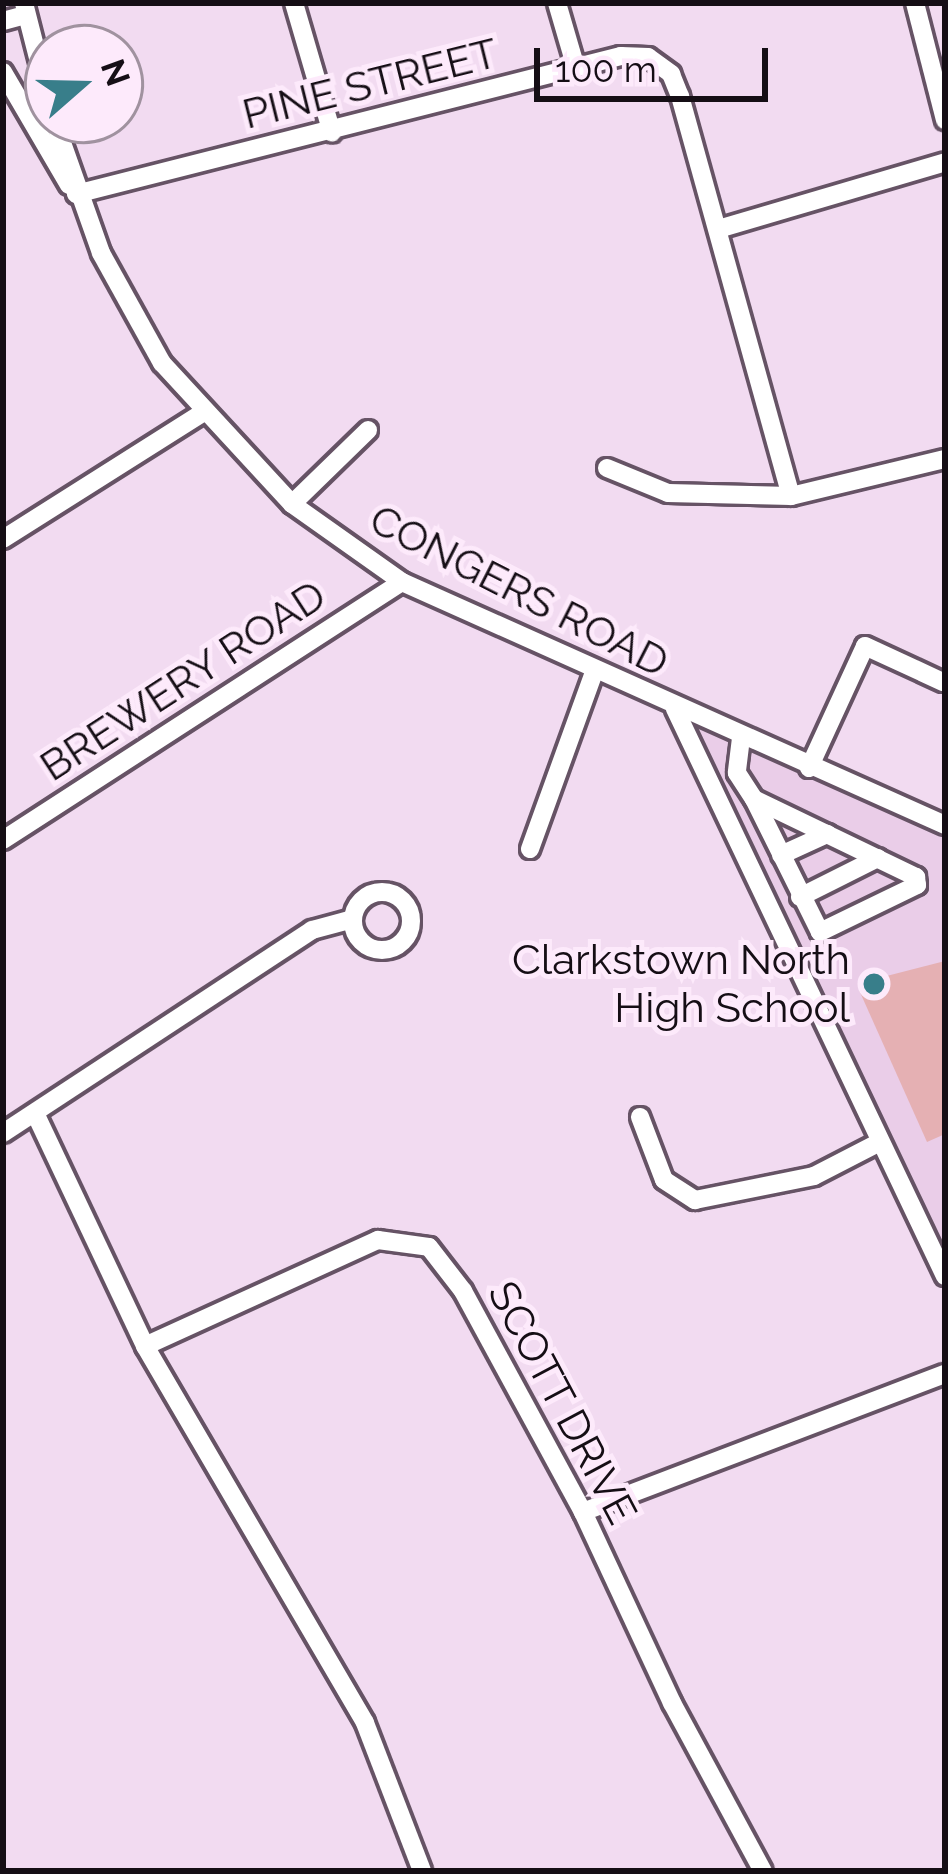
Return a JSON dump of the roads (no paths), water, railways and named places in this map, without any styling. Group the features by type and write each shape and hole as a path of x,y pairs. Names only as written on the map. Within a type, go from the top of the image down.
{"street":[{"path":"294,3 332,133"},
{"path":"557,3 575,68"},
{"path":"914,3 945,120"},
{"path":"3,21 25,9"},
{"name":"PINE STREET","path":"76,194 575,68 649,57 671,74 790,496"},
{"path":"3,72 76,194"},
{"name":"CONGERS ROAD","path":"61,144 76,194 127,306 202,413 292,504 402,582 675,710 945,825"},
{"path":"718,229 945,162"},
{"path":"3,539 202,413"},
{"path":"292,504 368,430"},
{"path":"607,468 668,493 790,496 945,459"},
{"name":"BREWERY ROAD","path":"3,840 402,582"},
{"path":"809,768 865,646 943,682"},
{"path":"530,849 594,672"},
{"path":"675,710 878,1144 945,1276"},
{"path":"741,738 737,772 820,932 917,885 916,877 754,799"},
{"path":"781,855 827,834"},
{"path":"800,896 878,858"},
{"path":"3,1133 312,930 353,920"},
{"path":"35,1113 145,1346 365,1723 422,1871"},
{"path":"640,1117 664,1180 695,1201 814,1176 878,1144"},
{"name":"SCOTT DRIVE","path":"145,1346 377,1240 429,1247 463,1291 583,1512 672,1703 763,1871"},
{"path":"583,1512 945,1374"}],"place":[{"name":"Clarkstown North High School","path":"874,984"}]}
